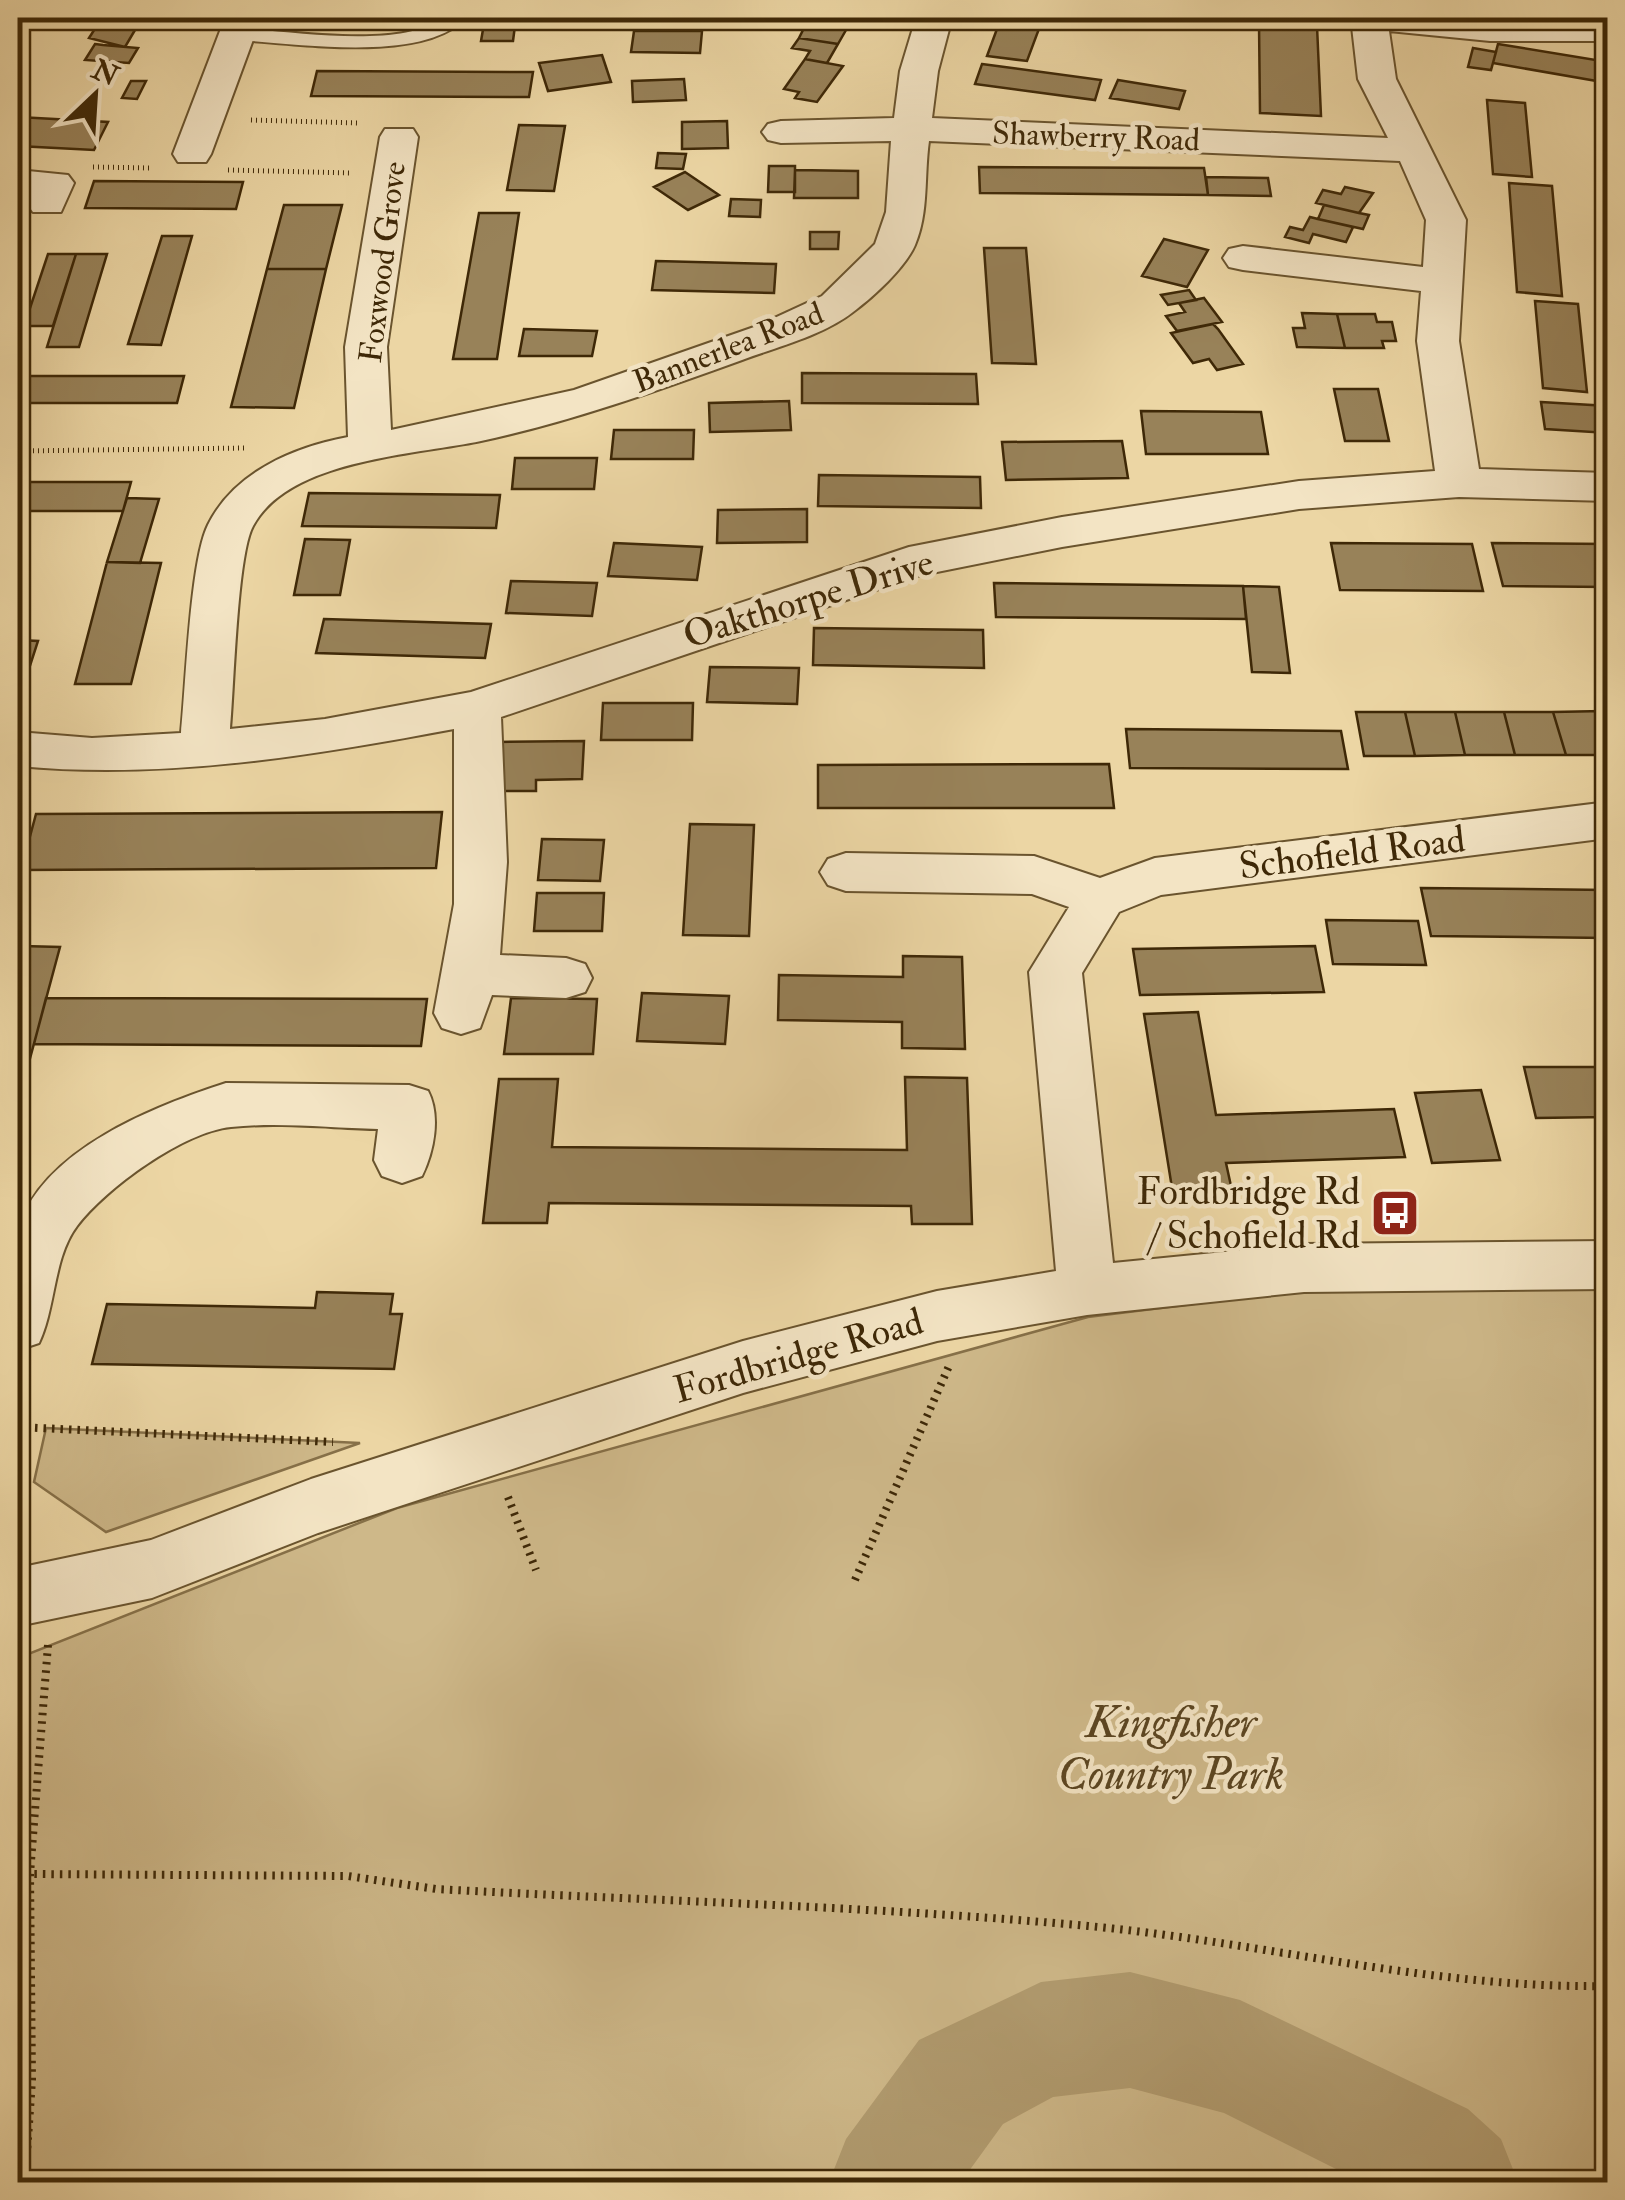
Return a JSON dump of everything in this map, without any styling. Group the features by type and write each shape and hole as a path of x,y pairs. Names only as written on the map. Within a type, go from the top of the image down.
{"street":[{"name":"Bannerlea Road","path":"204,749 229,527 246,503 290,469 370,446 482,427 588,400 772,335 836,305 894,248 906,212 919,71 934,18"},
{"path":"1459,483 1438,341 1446,220 1440,200 1377,79 1369,18 1490,30 1608,30"},
{"path":"192,154 240,26"},
{"name":"Shawberry Road","path":"781,132 912,129 1412,150"},
{"name":"Foxwood Grove","path":"370,446 366,347 398,137"},
{"path":"1242,258 1290,281 1442,281"},
{"name":"Oakthorpe Drive","path":"19,755 204,749 325,736 476,708 909,562 1062,532 1300,495 1459,483 1608,487"},
{"path":"476,708 483,768 468,994 566,978"},
{"name":"Schofield Road","path":"1101,898 1155,877 1608,820"},
{"path":"846,872 1034,875 1101,898 1055,972 1087,1290"},
{"path":"18,1325 38,1246 57,1209 117,1154 168,1126 226,1105 409,1108 402,1160"},
{"name":"Fordbridge Road","path":"35,1593 152,1570 311,1507 743,1367 937,1316 1087,1290 1304,1268 1608,1265"}],"lane":[{"path":"240,26 411,39 447,28 455,18"}],"path":[{"path":"205,118 398,125 398,137"},
{"path":"18,451 253,448"},
{"path":"855,1580 950,1368 937,1316"},
{"path":"18,1427 341,1442"},
{"path":"490,1450 536,1570"},
{"path":"25,2182 32,2080 30,1874 35,1593"},
{"path":"18,1878 30,1874 348,1876 436,1889 1090,1926 1385,1970 1538,1987 1608,1986"}],"green space":[{"name":"Kingfisher Country Park","path":"1607,1289 1607,2182 18,2182 18,1658 397,1508 1088,1317 1306,1290"},
{"path":"46,1428 360,1443 106,1532 34,1482"}],"building":[{"path":"102,18 143,18 135,30 96,27"},
{"path":"485,18 516,18 513,41 481,41"},
{"path":"579,18 616,18 616,28 578,28"},
{"path":"792,18 817,20 814,25 846,30 838,44 799,38 805,26 789,24"},
{"path":"1001,18 1043,18 1027,61 987,56"},
{"path":"1259,23 1317,26 1321,116 1260,113"},
{"path":"96,27 135,30 125,47 89,38"},
{"path":"634,31 702,31 700,53 631,52"},
{"path":"799,38 838,44 827,63 805,59 810,51 792,48"},
{"path":"95,44 138,48 129,63 85,60"},
{"path":"1498,44 1608,62 1608,83 1493,63"},
{"path":"1473,48 1496,52 1491,70 1468,67"},
{"path":"602,55 611,82 548,91 539,63"},
{"path":"805,59 843,66 817,102 795,98 799,92 784,89"},
{"path":"982,64 1101,80 1095,100 975,84"},
{"path":"317,71 533,72 529,97 311,96"},
{"path":"684,79 686,100 633,102 632,81"},
{"path":"1118,80 1185,91 1179,109 1110,98"},
{"path":"131,81 146,81 137,99 122,98"},
{"path":"1487,100 1525,103 1532,177 1493,174"},
{"path":"18,117 108,122 94,150 18,146"},
{"path":"727,121 728,148 682,149 682,122"},
{"path":"519,125 565,126 554,191 507,190"},
{"path":"658,153 686,154 683,169 656,168"},
{"path":"769,166 795,166 795,192 768,192"},
{"path":"979,167 1204,168 1208,195 980,193"},
{"path":"795,170 858,171 858,198 794,198"},
{"path":"685,172 719,195 688,210 654,187"},
{"path":"1206,177 1268,178 1271,196 1208,195"},
{"path":"94,181 243,182 236,209 85,208"},
{"path":"1509,183 1552,186 1562,296 1517,292"},
{"path":"1345,187 1373,193 1359,213 1316,203 1323,190 1341,194"},
{"path":"731,199 761,200 760,217 729,216"},
{"path":"284,205 342,205 326,269 267,269"},
{"path":"1324,205 1369,215 1363,229 1318,219"},
{"path":"479,213 519,213 497,359 453,359"},
{"path":"1310,217 1353,227 1346,242 1313,234 1309,243 1285,237 1290,227 1303,230"},
{"path":"810,232 839,232 838,249 810,249"},
{"path":"162,236 192,236 161,345 128,344"},
{"path":"1164,239 1208,250 1187,287 1142,276"},
{"path":"984,248 1026,248 1036,364 992,363"},
{"path":"48,254 76,254 53,326 24,326"},
{"path":"76,254 107,254 79,347 47,347"},
{"path":"656,261 776,264 774,293 652,290"},
{"path":"267,269 326,269 294,408 231,407"},
{"path":"1189,290 1196,300 1168,305 1161,295"},
{"path":"1204,298 1222,322 1177,331 1166,316 1185,312 1179,303"},
{"path":"1535,301 1578,304 1587,392 1543,388"},
{"path":"1302,313 1337,314 1345,348 1297,347 1293,328 1305,328"},
{"path":"1337,314 1375,314 1377,322 1392,322 1396,341 1382,341 1384,348 1345,348"},
{"path":"1213,324 1243,364 1217,370 1209,359 1193,363 1171,333"},
{"path":"524,329 597,331 592,356 519,356"},
{"path":"802,373 976,374 978,404 802,403"},
{"path":"18,376 184,376 177,403 18,403"},
{"path":"1334,389 1378,389 1389,441 1345,441"},
{"path":"789,401 791,430 710,432 709,403"},
{"path":"1541,402 1608,406 1608,433 1545,429"},
{"path":"1141,411 1261,412 1268,454 1146,454"},
{"path":"614,430 694,430 693,459 611,459"},
{"path":"1122,441 1128,478 1006,480 1002,442"},
{"path":"515,458 597,458 594,489 512,489"},
{"path":"819,475 980,477 981,508 818,506"},
{"path":"18,482 131,482 123,511 18,511"},
{"path":"309,493 500,495 496,528 302,526"},
{"path":"127,498 159,499 140,563 107,562"},
{"path":"807,509 807,542 717,543 718,510"},
{"path":"305,539 350,540 340,595 294,595"},
{"path":"614,543 702,547 697,580 608,576"},
{"path":"1331,543 1472,544 1483,591 1340,590"},
{"path":"1492,543 1608,544 1608,587 1503,586"},
{"path":"107,562 161,563 131,684 75,684"},
{"path":"511,581 597,583 592,616 506,613"},
{"path":"994,583 1243,586 1246,619 996,617"},
{"path":"1243,586 1279,587 1290,673 1252,672"},
{"path":"324,619 491,624 485,658 316,653"},
{"path":"814,628 983,630 984,668 813,665"},
{"path":"18,640 38,641 27,675 18,675"},
{"path":"710,667 799,668 797,704 707,702"},
{"path":"603,703 693,703 692,740 601,740"},
{"path":"1603,711 1608,755 1566,755 1553,712"},
{"path":"1356,712 1405,712 1415,756 1364,756"},
{"path":"1405,712 1455,712 1465,755 1415,756"},
{"path":"1455,712 1504,712 1515,755 1465,755"},
{"path":"1504,712 1553,712 1566,755 1515,755"},
{"path":"1126,729 1341,731 1348,769 1130,768"},
{"path":"584,741 582,779 536,780 536,791 493,791 497,742"},
{"path":"1109,764 1114,808 818,808 818,765"},
{"path":"442,812 436,868 21,870 36,814"},
{"path":"690,824 754,825 749,936 683,935"},
{"path":"542,839 604,840 600,881 538,880"},
{"path":"1421,888 1608,890 1608,938 1431,936"},
{"path":"537,893 604,893 602,931 534,931"},
{"path":"1326,920 1418,921 1426,965 1333,964"},
{"path":"22,946 60,947 18,1103 18,961"},
{"path":"1315,946 1324,992 1140,995 1133,949"},
{"path":"903,956 962,957 965,1049 902,1048 902,1022 778,1020 779,975 903,977"},
{"path":"642,993 729,996 725,1044 637,1041"},
{"path":"46,998 427,999 421,1046 34,1044"},
{"path":"511,998 597,999 593,1054 504,1054"},
{"path":"1198,1012 1216,1115 1394,1109 1405,1157 1226,1163 1231,1186 1172,1188 1144,1014"},
{"path":"1524,1067 1608,1067 1608,1117 1536,1118"},
{"path":"905,1077 967,1078 972,1224 912,1224 911,1206 549,1203 547,1223 483,1223 499,1079 558,1079 552,1147 907,1150"},
{"path":"1481,1090 1500,1160 1432,1163 1415,1093"},
{"path":"317,1292 393,1294 390,1314 402,1314 394,1369 92,1364 107,1304 315,1308"}],"waterway":[{"path":"889,2182 961,2082 1041,2040 1130,2030 1240,2059 1426,2151 1458,2182"}],"place":[{"name":"Fordbridge Rd / Schofield Rd","path":"1395,1213"}]}
